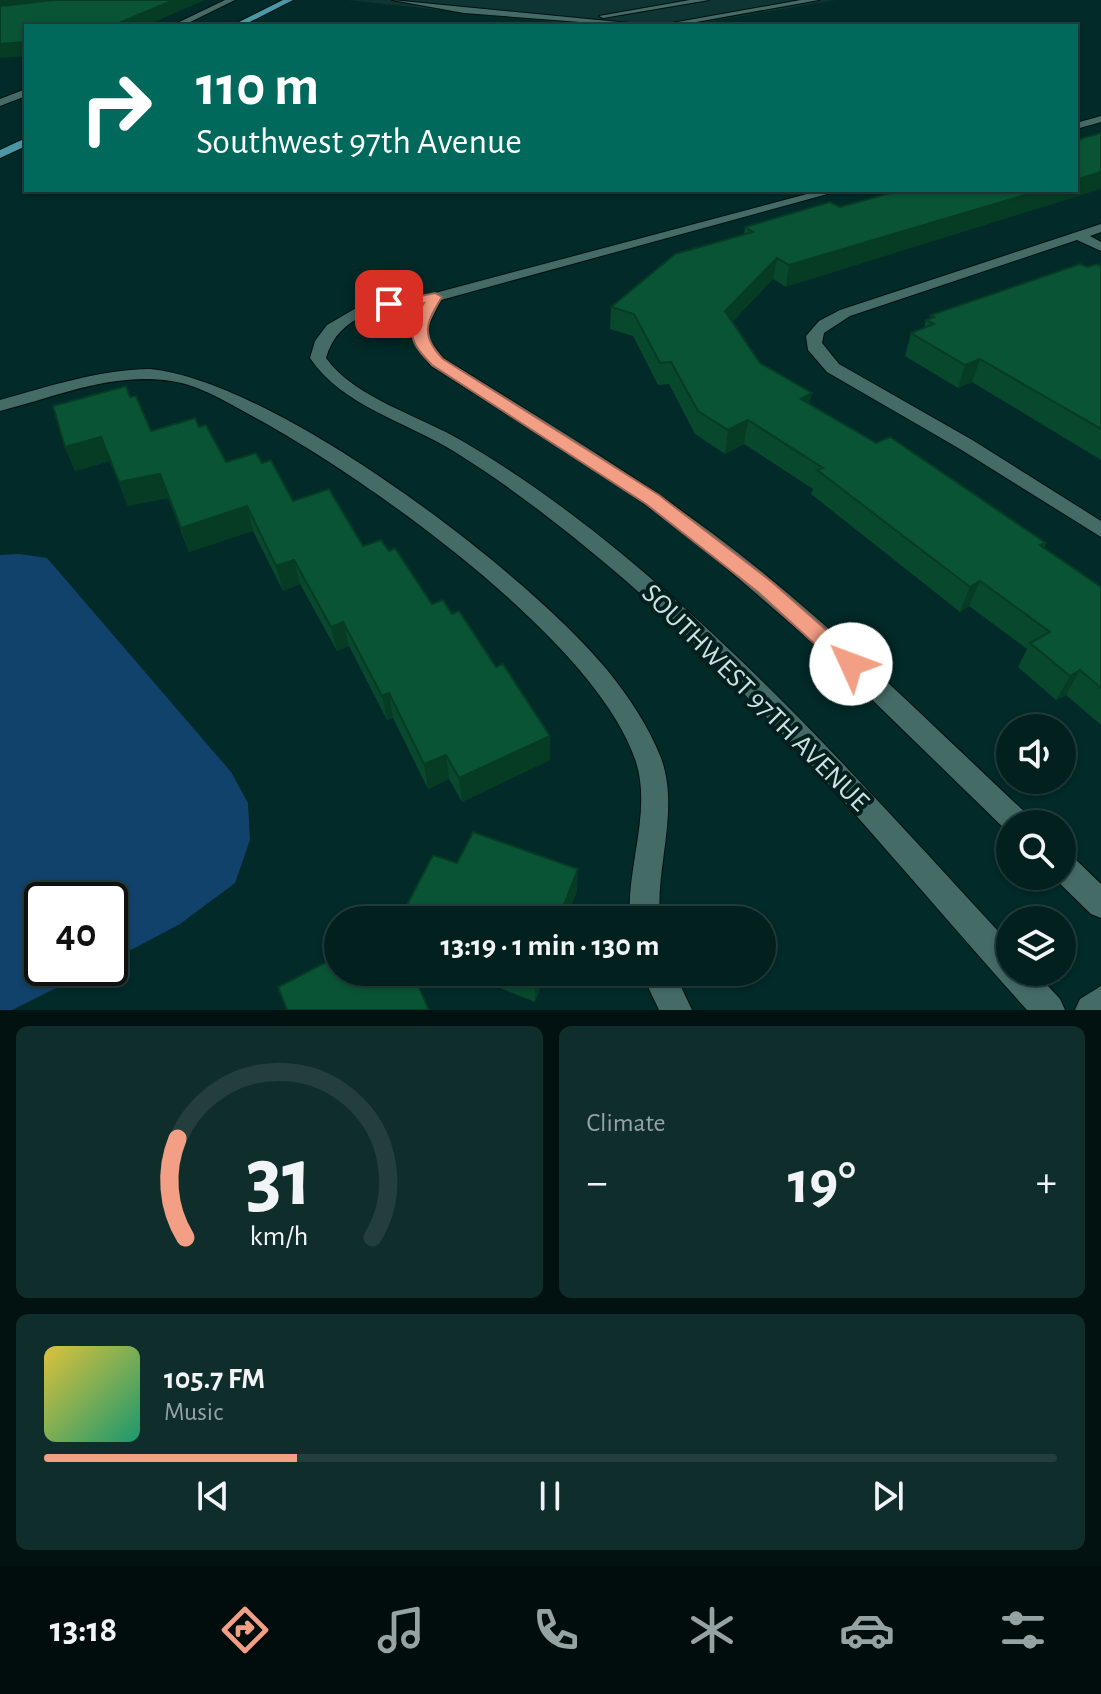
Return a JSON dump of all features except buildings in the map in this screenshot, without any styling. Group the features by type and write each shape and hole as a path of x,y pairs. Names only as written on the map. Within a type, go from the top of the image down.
{"main road":[{"path":"239,24 289,0"},
{"path":"260,24 299,3"},
{"path":"0,141 24,129"},
{"path":"0,155 24,142"}],"street":[{"path":"179,24 231,0"},
{"path":"396,0 606,24"},
{"path":"490,13 508,0"},
{"path":"584,22 598,16 705,0"},
{"path":"670,24 815,0"},
{"path":"0,103 24,93"},
{"path":"1078,125 1101,119"},
{"path":"829,192 435,297 418,324 418,332 423,348 461,380 624,479 707,540 828,643 1003,810"},
{"path":"1101,228 845,313 819,326 813,335 813,345 819,357 833,368 967,445 1101,530"},
{"path":"1079,236 1101,247"},
{"name":"SOUTHWEST 97TH AVENUE","path":"435,297 407,299 344,319 325,335 319,348 318,358 323,368 342,384 428,428 515,483 633,574 751,685 996,952"},
{"path":"0,406 109,378 169,375 223,393 319,445 381,484 539,614 585,659 627,717 654,779 653,813 643,886 644,906"},
{"path":"1076,880 1101,904"},
{"path":"664,986 676,1010"},
{"path":"1027,986 1049,1010"},
{"path":"1091,1010 1101,1002"}],"shaded area":[{"path":"347,0 836,0 695,24 571,24"}],"water":[{"path":"0,555 47,558 231,772 248,803 250,840 235,883 180,924 128,951 128,882 24,882 24,986 60,986 12,1010 0,1010"}],"route":[{"path":"389,304 435,297 418,324 418,332 423,348 437,362 653,499 765,587 851,664"}]}
